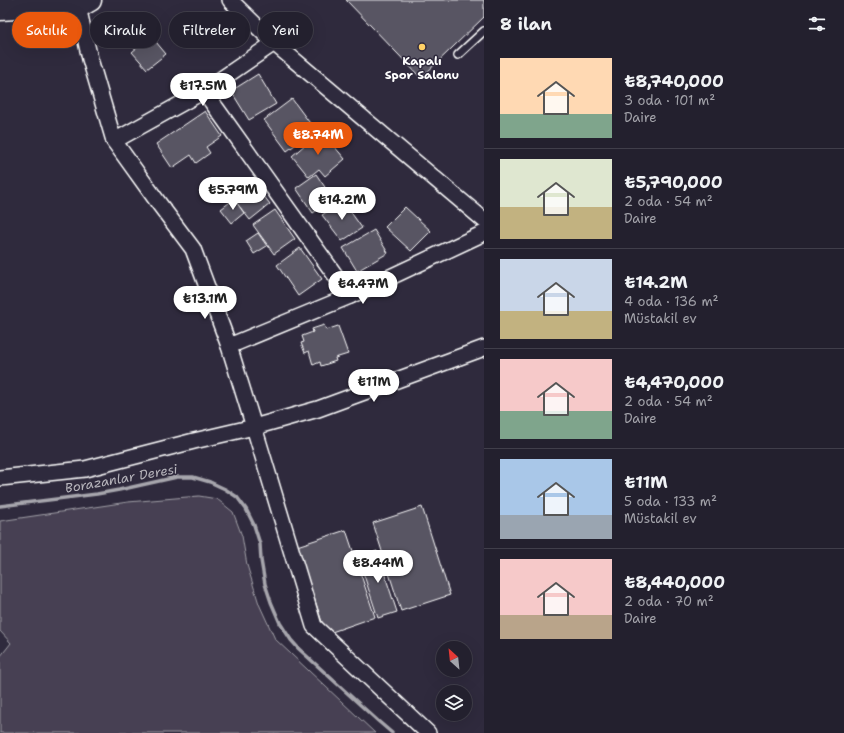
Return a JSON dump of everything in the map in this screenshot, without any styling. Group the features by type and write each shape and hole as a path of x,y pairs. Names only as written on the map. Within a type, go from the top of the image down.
{"main road":[{"path":"0,8 84,3"}],"street":[{"path":"230,0 258,27"},
{"path":"84,3 90,59 114,141 192,249 229,346 314,626 428,733"},
{"path":"114,141 204,91 267,48"},
{"path":"280,48 484,220"},
{"path":"204,91 350,296"},
{"path":"229,346 350,296 484,233"},
{"path":"0,478 85,469 194,441 254,428 318,409 484,348"}],"lane":[{"path":"458,55 484,31"}],"shaded area":[{"path":"199,496 217,499 233,512 242,536 247,565 259,604 275,639 375,733 0,733 0,657 11,643 0,631 0,521 128,502"}],"building":[{"name":"Kapalı Spor Salonu","path":"346,0 484,0 484,17 421,78"},
{"path":"137,48 161,48 166,54 147,69 132,52"},
{"path":"258,74 276,104 249,120 231,91"},
{"path":"292,99 315,130 287,151 264,120"},
{"path":"205,111 222,136 206,147 210,153 196,163 191,155 172,168 156,144"},
{"path":"321,131 345,159 325,176 319,169 309,177 292,156"},
{"path":"316,174 333,199 313,213 296,188"},
{"path":"250,178 270,204 250,220 229,193"},
{"path":"234,199 244,213 232,223 221,209"},
{"path":"343,201 362,228 342,241 322,215"},
{"path":"405,207 431,231 411,251 385,227"},
{"path":"275,210 295,239 274,254 253,225"},
{"path":"374,230 388,253 357,271 343,248"},
{"path":"258,233 267,246 254,254 246,241"},
{"path":"300,248 322,279 298,296 277,265"},
{"path":"324,325 326,330 338,326 348,354 335,358 336,361 321,366 320,362 313,365 309,351 305,353 301,343 304,342 302,336 313,332 312,329"},
{"path":"422,507 450,595 401,611 373,523"},
{"path":"346,530 375,617 326,634 297,546"},
{"path":"377,551 397,612 378,618 358,557"}],"waterway":[{"name":"Borazanlar Deresi","path":"0,506 97,494 177,477 193,477 210,482 225,489 237,497 246,509 254,525 260,544 265,584 280,623 291,640 299,649 392,733"}],"place":[{"name":"Kapalı Spor Salonu","path":"422,47"}]}
